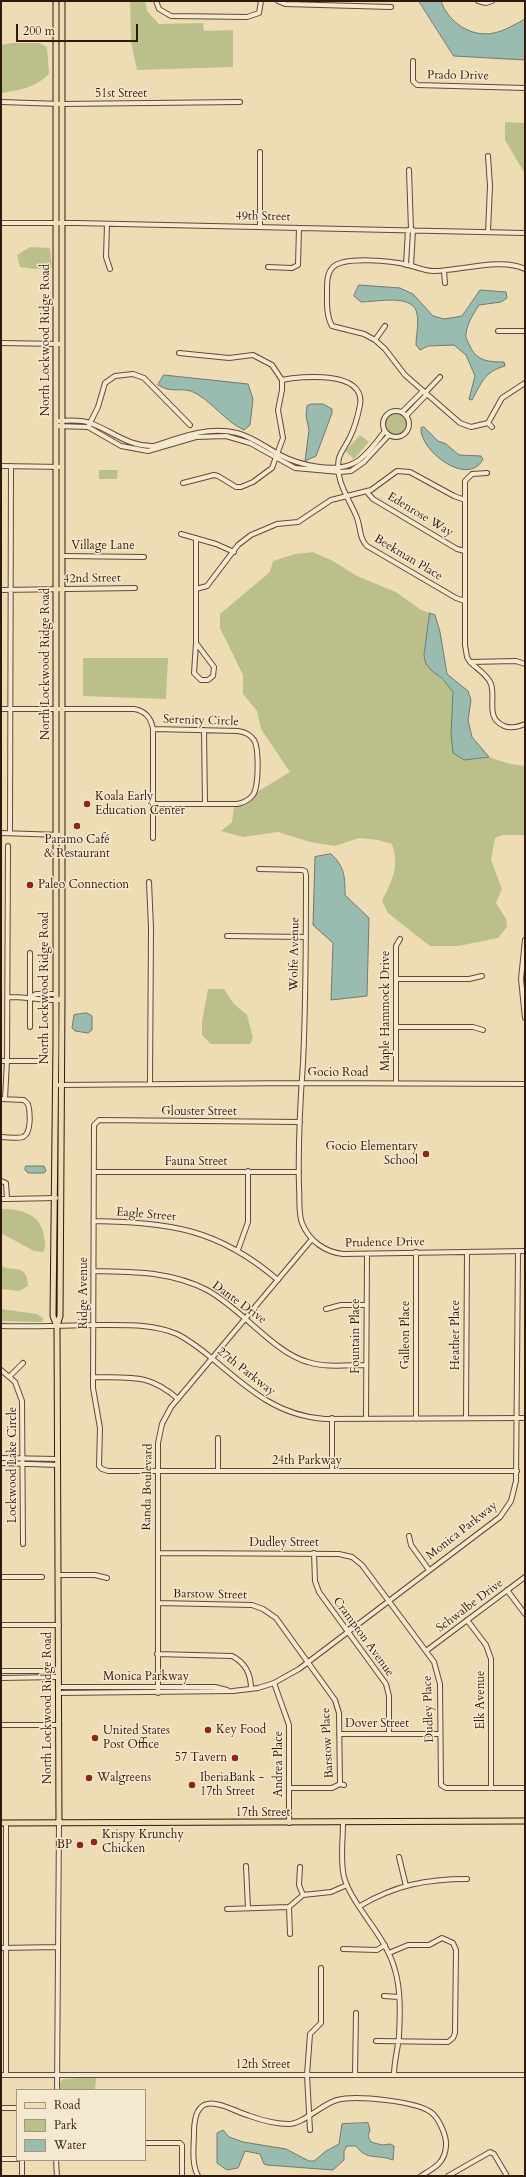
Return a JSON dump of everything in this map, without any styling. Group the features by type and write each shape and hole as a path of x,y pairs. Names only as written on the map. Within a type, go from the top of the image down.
{"main road":[{"name":"North Lockwood Ridge Road","path":"56,1 58,223 55,344 62,468 62,556 59,589"},
{"name":"North Lockwood Ridge Road","path":"58,104 62,1"},
{"name":"North Lockwood Ridge Road","path":"58,223 61,344 59,424 56,468 59,589 59,709 56,835 60,1316 57,1326 59,1822"},
{"name":"North Lockwood Ridge Road","path":"58,1085 62,1029 58,998 62,835 59,709"},
{"name":"17th Street","path":"4,1823 343,1823 525,1821"}],"street":[{"path":"156,1 159,9 171,16 247,17 259,13 261,1"},
{"path":"278,1 285,4 324,3 391,7"},
{"path":"478,1 486,3 492,1"},
{"name":"Prado Drive","path":"413,61 413,81 417,85 525,88"},
{"name":"51st Street","path":"1,102 58,104 240,102"},
{"path":"260,152 260,226"},
{"path":"488,156 490,186 488,232"},
{"path":"409,170 411,230 409,265"},
{"name":"49th Street","path":"1,223 260,226 525,233"},
{"path":"107,224 106,257 110,268"},
{"path":"268,267 292,268 298,265 299,228"},
{"path":"525,269 514,266 490,265 444,271 430,271 409,265 390,262 345,261 334,266 329,273 328,313 332,326 357,332 375,340 385,349 402,372 462,425 476,427 488,423 502,398 525,383"},
{"path":"444,271 446,284"},
{"path":"375,340 385,326"},
{"path":"498,331 525,331"},
{"path":"1,343 61,344"},
{"path":"179,353 229,358 253,354 272,365 282,380 282,390 278,410 283,438 272,468 264,475 241,487 236,487 214,475 183,483"},
{"path":"89,425 98,407 104,385 113,377 120,375 137,375 144,378 190,425"},
{"name":"Beekman Place","path":"282,380 298,377 340,379 352,385 358,393 360,400 353,430 340,458 339,467 345,497 357,517 361,538 367,546 456,598 465,601"},
{"path":"406,416 440,377"},
{"path":"402,412 425,393"},
{"path":"394,411 402,412 406,416 409,426 406,432 398,437 389,435 385,431 383,423 387,415 394,411"},
{"path":"488,423 492,427"},
{"path":"59,424 89,425 121,446 153,451 195,432 223,431 248,437 278,454 303,464 339,467 352,464 361,458 385,431"},
{"path":"169,443 196,437 226,436 250,443 276,459 303,470 340,472 351,470 364,462 389,435"},
{"path":"361,458 364,462"},
{"path":"1,466 62,468"},
{"path":"10,833 11,466"},
{"path":"196,589 207,586 244,540 258,531 277,524 298,522 326,502 367,492 377,487 392,474 406,470 454,496 465,500"},
{"path":"487,472 472,474 466,478 466,652 470,662 489,679 491,685 491,706 495,718 505,726 512,727 525,724"},
{"name":"Edenrose Way","path":"367,492 373,499 457,549 465,551"},
{"path":"181,534 234,552"},
{"path":"196,538 196,643 194,673 201,680 208,680 213,676 214,667 196,643"},
{"name":"Village Lane","path":"62,556 144,556"},
{"name":"42nd Street","path":"1,590 135,588"},
{"path":"470,662 516,661 525,664"},
{"path":"1,709 140,710 149,717 153,729 153,838"},
{"name":"Serenity Circle","path":"153,729 238,731 249,734 255,743 257,776 256,789 248,800 243,803 153,804"},
{"path":"204,730 205,804"},
{"path":"1,833 62,835"},
{"path":"1,1137 23,1136 28,1131 29,1107 27,1101 22,1099 3,1099 7,1061 8,1028 8,846"},
{"name":"Wolfe Avenue","path":"259,870 305,871 306,937 301,1083"},
{"path":"149,882 151,928 150,1084"},
{"path":"1,884 8,884"},
{"path":"227,936 306,937"},
{"name":"Maple Hammock Drive","path":"396,1083 396,946 400,939"},
{"path":"525,940 521,979 525,1018"},
{"path":"30,953 30,1027"},
{"path":"396,979 469,979 482,976"},
{"path":"8,997 30,997 36,994 58,998"},
{"path":"396,1027 473,1027 483,1030"},
{"path":"1,1028 8,1028"},
{"path":"1,1061 41,1061"},
{"name":"Gocio Road","path":"58,1085 301,1083 525,1084"},
{"name":"Prudence Drive","path":"301,1083 299,1172 301,1216 306,1231 322,1248 334,1253 367,1254 525,1251"},
{"name":"Glouster Street","path":"98,1121 300,1122"},
{"name":"Ridge Avenue","path":"98,1121 94,1127 93,1377 94,1394 100,1428 99,1466"},
{"path":"238,1250 246,1233 248,1222 248,1171"},
{"name":"Fauna Street","path":"94,1172 299,1172"},
{"path":"1,1181 7,1184 7,1199"},
{"path":"1,1199 58,1198"},
{"name":"Eagle Street","path":"94,1221 142,1222 173,1226 207,1236 238,1250 278,1280"},
{"name":"Randa Boulevard","path":"158,1692 158,1470 160,1431 166,1415 178,1399 312,1239"},
{"name":"Galleon Place","path":"416,1252 416,1418"},
{"name":"Heather Place","path":"466,1418 467,1252"},
{"name":"Monica Parkway","path":"58,1693 233,1691 251,1689 274,1683 309,1662 504,1512 515,1491 517,1471 518,1252"},
{"name":"Fountain Place","path":"366,1418 367,1254"},
{"name":"Dante Drive","path":"94,1271 142,1272 173,1277 214,1294 246,1318 286,1352 300,1360 324,1365 366,1365"},
{"path":"326,1309 341,1305 366,1305"},
{"name":"27th Parkway","path":"1,1326 139,1325 163,1329 188,1340 254,1394 274,1406 303,1416 332,1418 525,1418"},
{"path":"10,1376 23,1363"},
{"name":"Lockwood Lake Circle","path":"1,1370 10,1376 17,1386 22,1401 23,1544"},
{"path":"93,1377 148,1380 162,1386 178,1399"},
{"path":"332,1418 332,1471"},
{"path":"218,1438 218,1471"},
{"path":"1,1458 58,1459"},
{"path":"1,1463 22,1465 58,1465"},
{"name":"24th Parkway","path":"99,1466 108,1471 517,1471"},
{"path":"409,1536 411,1545 429,1570"},
{"name":"Dudley Street","path":"158,1553 342,1554 355,1558 388,1600"},
{"name":"Crampton Avenue","path":"314,1553 314,1577 317,1588 386,1684 389,1696 390,1734"},
{"path":"59,1575 95,1575 107,1578"},
{"name":"Schwalbe Drive","path":"426,1651 525,1576"},
{"path":"1,1577 42,1577"},
{"path":"507,1590 525,1614"},
{"name":"Dudley Place","path":"388,1600 434,1662 440,1677 441,1785 446,1788 491,1788"},
{"name":"Barstow Street","path":"158,1603 245,1605 259,1607 276,1618 309,1662"},
{"name":"Elk Avenue","path":"467,1620 486,1645 491,1660 491,1788"},
{"path":"1,1625 59,1625"},
{"path":"158,1654 232,1656 247,1668 250,1677 251,1689"},
{"name":"Barstow Place","path":"289,1788 332,1788 342,1785 339,1713 335,1700 309,1662"},
{"path":"1,1671 58,1671"},
{"path":"1,1678 58,1677"},
{"name":"Andrea Place","path":"274,1683 289,1725 289,1823"},
{"name":"Monica Parkway","path":"58,1686 215,1688 233,1691"},
{"path":"1,1725 58,1725"},
{"name":"Dover Street","path":"339,1734 440,1734"},
{"path":"491,1788 525,1788"},
{"name":"North Lockwood Ridge Road","path":"56,2089 59,1822"},
{"path":"4,1823 4,2075"},
{"path":"343,1823 343,1870 347,1885 385,1945 397,1978 399,1997 398,2042 394,2058 394,2075"},
{"path":"399,1857 406,1886"},
{"path":"246,1866 248,1908"},
{"path":"300,1867 300,1885 303,1895"},
{"path":"360,1906 383,1893 406,1886 434,1879 467,1879"},
{"path":"227,1909 290,1907 303,1895 331,1892 347,1885"},
{"path":"290,1907 290,1934"},
{"path":"376,2041 448,2042 453,2038 457,1999 456,1950 449,1940 442,1938 429,1945 410,1945 389,1953"},
{"path":"343,1949 377,1950 385,1945"},
{"path":"4,1948 57,1947"},
{"path":"310,2130 307,2075 310,2034 321,2023 321,1968"},
{"path":"384,1996 399,1997"},
{"path":"355,2075 356,2013"},
{"name":"12th Street","path":"4,2075 525,2075"},
{"path":"198,2176 194,2162 194,2120 197,2113 205,2105 217,2103 251,2117 293,2123 334,2101 343,2099 388,2100 430,2112 436,2118 445,2136 446,2145 440,2164 420,2176"},
{"path":"1,2108 16,2108"},
{"path":"146,2143 182,2144 182,2176"},
{"path":"448,2176 456,2174 490,2152 494,2154 507,2176"},
{"path":"1,2159 16,2159"},
{"path":"22,2161 22,2176"},
{"path":"56,2161 56,2176"}],"green space":[{"path":"130,1 145,1 147,11 159,24 203,23 204,31 233,30 233,67 137,70 131,42"},
{"path":"12,43 39,43 47,47 49,74 27,88 1,93 1,45"},
{"path":"505,122 525,123 525,174 505,140"},
{"path":"30,247 50,248 52,268 34,269 20,267 17,255"},
{"path":"396,413 404,416 407,424 404,432 396,435 388,432 385,424 388,416"},
{"path":"360,435 369,442 354,459 345,451"},
{"path":"99,470 118,470 117,479 99,479"},
{"path":"313,552 333,561 357,576 396,592 421,610 430,613 424,656 435,672 452,691 452,708 464,760 489,757 510,764 525,766 525,835 503,835 495,838 491,860 502,889 496,903 506,919 507,927 498,938 458,946 430,946 388,913 382,901 394,873 395,860 392,844 378,840 359,838 335,846 310,842 278,832 243,837 221,831 232,822 234,807 249,802 257,792 290,772 261,729 257,711 243,694 243,675 220,628 220,614 270,572 273,561 295,554"},
{"path":"83,658 168,658 166,699 83,696"},
{"path":"58,857 60,990 58,993"},
{"path":"208,989 224,989 234,1004 247,1015 253,1038 250,1044 211,1044 202,1035 202,1021"},
{"path":"1,1209 16,1210 29,1214 35,1218 42,1229 45,1245 43,1252 34,1251 1,1233"},
{"path":"1,1265 25,1273 28,1286 19,1291 1,1289"},
{"path":"1,1309 37,1314 44,1319 41,1322 1,1321"},
{"path":"96,2077 95,2089 59,2089 59,2084 63,2079"}],"water":[{"path":"419,1 441,1 444,9 455,22 469,31 477,33 485,34 498,32 525,19 525,60 454,56"},
{"path":"359,285 400,288 413,294 433,316 444,319 462,316 480,290 506,292 507,298 501,302 479,305 469,322 466,335 468,343 479,358 493,362 504,362 505,366 492,371 484,378 472,400 469,399 475,376 466,355 454,345 428,346 420,350 416,345 418,318 414,307 409,303 394,300 361,302 354,296"},
{"path":"164,375 248,384 253,399 250,425 244,430 237,426 203,398 192,391 169,389 158,385"},
{"path":"311,404 323,404 332,409 332,413 316,456 305,461 309,430 306,416 307,406"},
{"path":"424,427 438,441 446,444 459,455 481,456 483,459 476,467 467,470 457,468 446,463 436,456 428,447 423,437 421,428"},
{"path":"430,613 435,615 440,632 447,674 468,691 471,700 468,720 472,737 489,757 464,760 453,753 451,734 453,692 442,678 432,671 426,664 424,656"},
{"path":"331,854 342,868 345,883 345,895 369,918 367,996 331,1000 333,943 313,925 315,857"},
{"path":"87,1013 92,1016 92,1030 88,1033 75,1031 72,1028 74,1015"},
{"path":"26,1166 44,1166 46,1171 44,1173 28,1173 25,1170"},
{"path":"368,2123 370,2130 368,2136 371,2142 382,2145 390,2144 394,2146 393,2160 364,2154 356,2146 347,2146 344,2151 344,2160 333,2170 267,2165 264,2164 260,2154 245,2151 238,2168 227,2170 217,2163 217,2133 223,2130 229,2137 243,2142 286,2149 309,2161 314,2161 326,2151 339,2144 342,2124"}],"place":[{"name":"Koala Early Education Center","path":"87,804"},
{"name":"Paramo Café & Restaurant","path":"77,826"},
{"name":"Paleo Connection","path":"30,885"},
{"name":"Gocio Elementary School","path":"426,1154"},
{"name":"Key Food","path":"208,1730"},
{"name":"United States Post Office","path":"95,1738"},
{"name":"57 Tavern","path":"235,1758"},
{"name":"Walgreens","path":"89,1778"},
{"name":"IberiaBank - 17th Street","path":"192,1785"},
{"name":"Krispy Krunchy Chicken","path":"94,1842"},
{"name":"BP","path":"80,1845"}]}
